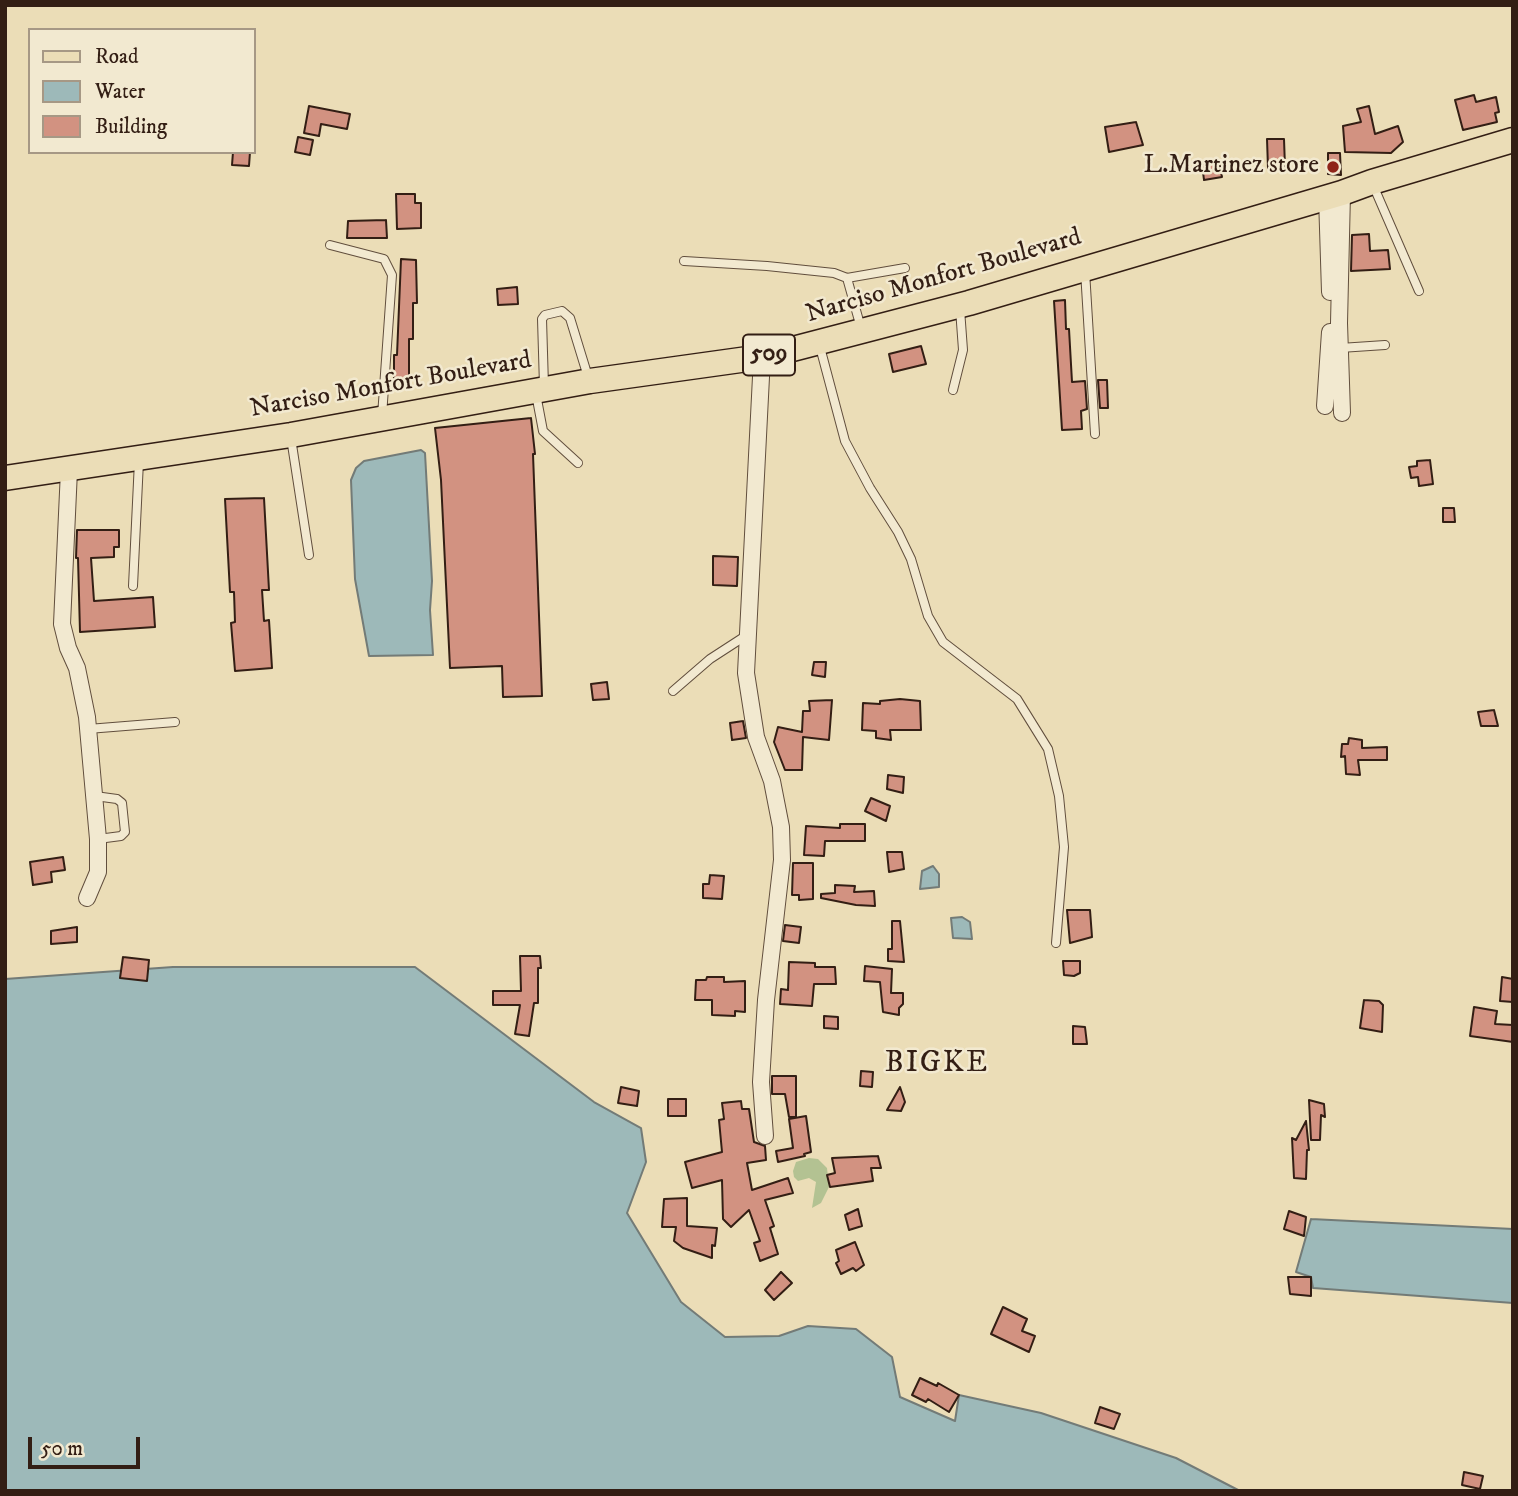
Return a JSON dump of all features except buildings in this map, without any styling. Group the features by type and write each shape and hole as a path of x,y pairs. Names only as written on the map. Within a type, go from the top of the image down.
{"main road":[{"name":"Narciso Monfort Boulevard","path":"5,478 290,436 590,381 762,357 960,306 1513,139"}],"street":[{"path":"1334,195 1342,413"},
{"path":"1325,406 1334,195"},
{"path":"762,357 746,673 756,737 772,781 781,827 782,860 766,1000 761,1082 765,1136"},
{"path":"69,470 62,624 77,668 88,729 98,839 98,872 87,898"}],"lane":[{"path":"1372,182 1419,291"},
{"path":"330,245 384,259 393,275 382,419"},
{"path":"684,261 809,269 847,278 905,268"},
{"path":"1085,268 1095,434"},
{"path":"847,278 861,331"},
{"path":"953,390 963,350 960,306"},
{"path":"578,463 543,430 540,390 542,319 545,315 562,311 570,318 590,381"},
{"path":"819,344 845,441 911,559 928,615 943,642 1017,699 1048,749 1059,796 1064,847 1056,943"},
{"path":"1340,348 1385,345"},
{"path":"290,436 309,555"},
{"path":"133,586 139,458"},
{"path":"673,691 710,659 747,635"},
{"path":"88,729 175,722"},
{"path":"94,796 117,799 122,803 125,832 121,836 98,839"}],"green space":[{"path":"809,1158 818,1159 827,1168 829,1187 821,1203 812,1208 816,1182 809,1178 798,1181 793,1171 796,1162"}],"water":[{"path":"421,450 425,453 433,655 369,656 355,579 351,480 356,468 364,461"},
{"path":"933,866 939,874 939,887 920,889 922,871"},
{"path":"962,917 970,922 972,939 953,938 951,918"},
{"path":"173,967 415,967 594,1102 641,1128 646,1162 627,1213 681,1302 725,1337 779,1336 808,1326 856,1329 892,1357 900,1397 955,1421 959,1395 1041,1413 1176,1458 1240,1491 5,1491 5,979"},
{"path":"1311,1219 1513,1229 1513,1303 1313,1288 1311,1277 1296,1272"}],"place":[{"name":"L.Martinez store","path":"1333,167"}],"district":[{"name":"BIGKE","path":"937,1065"}]}
